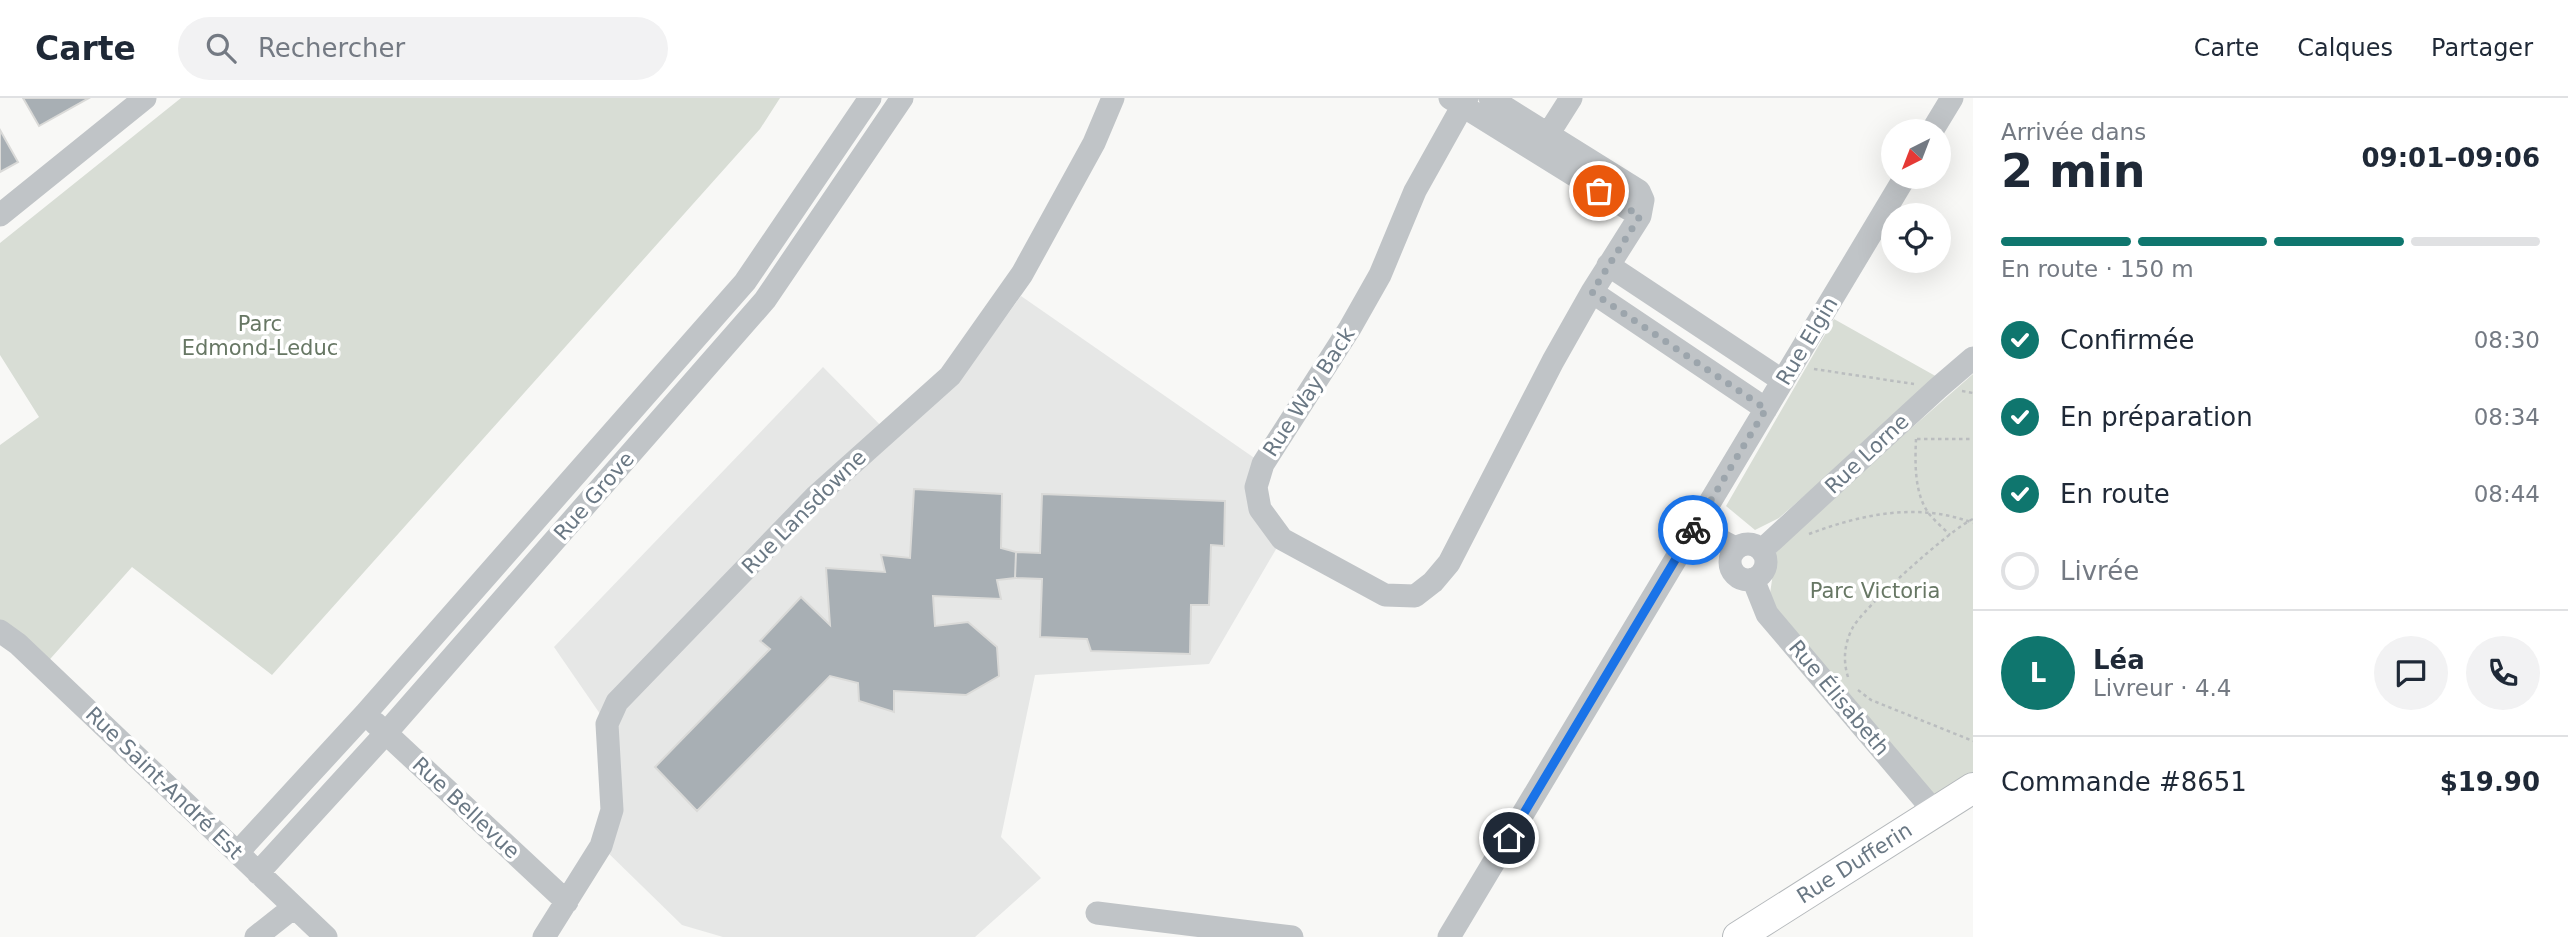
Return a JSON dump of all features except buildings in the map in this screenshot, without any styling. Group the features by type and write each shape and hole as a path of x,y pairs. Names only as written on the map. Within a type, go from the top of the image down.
{"main road":[{"name":"Rue Dufferin","path":"1747,935 1973,788"}],"street":[{"path":"0,215 145,98"},
{"name":"Rue Grove","path":"238,852 365,714 745,282 870,98"},
{"name":"Rue Grove","path":"258,873 386,733 765,300 902,98"},
{"name":"Rue Lansdowne","path":"550,935 601,846 612,810 607,724 617,702 816,496 950,376 1022,274 1094,143 1113,98"},
{"path":"1490,98 1542,144"},
{"path":"1542,144 1571,98"},
{"path":"1939,119 1952,98"},
{"path":"1459,101 1542,144"},
{"name":"Rue Way Back","path":"1459,101 1415,191 1374,286 1263,464 1256,487 1260,509 1282,540 1385,595 1415,596 1433,582 1449,563 1592,292 1640,216 1643,200 1639,191 1542,144"},
{"name":"Rue Elgin","path":"1450,937 1898,189"},
{"path":"1608,265 1783,381"},
{"path":"1592,292 1766,409"},
{"path":"1665,340 1681,314"},
{"name":"Rue Lorne","path":"1762,550 1973,358"},
{"path":"1695,527 1735,548 1750,544 1762,550 1766,564 1759,576 1753,579 1739,578 1734,573 1730,560 1735,548"},
{"name":"Rue Élisabeth","path":"1753,579 1768,614 1934,811"},
{"name":"Rue Saint-André Est","path":"0,631 18,644 326,937"},
{"name":"Rue Bellevue","path":"365,714 567,902"},
{"path":"256,937 294,907"},
{"path":"1097,914 1292,937"}],"path":[{"path":"1796,359 1811,369 1973,393"},
{"path":"1950,535 1928,513 1920,493 1915,469 1916,439 1973,439"},
{"path":"1799,538 1844,520 1882,513 1917,511 1973,521"},
{"path":"1968,521 1887,589 1853,626 1846,646 1844,667 1849,682 1871,700 1973,741"}],"shaded area":[{"path":"1021,296 1263,464 1256,487 1282,539 1209,664 1035,675 1001,837 1041,878 975,937 723,937 682,925 601,846 607,724 554,647 823,367 893,438 962,377"}],"green space":[{"name":"Parc Edmond-Leduc","path":"181,98 780,98 760,129 272,675 132,567 43,667 0,631 0,445 39,417 0,355 0,243"},
{"path":"1834,319 1939,378 1779,518 1755,530 1726,506"},
{"name":"Parc Victoria","path":"1973,374 1973,788 1934,811 1767,614 1777,546"}],"way so far":[{"path":"1599,191 1640,216 1592,292 1766,409 1693,530"}],"route":[{"path":"1509,838 1693,530"}]}
